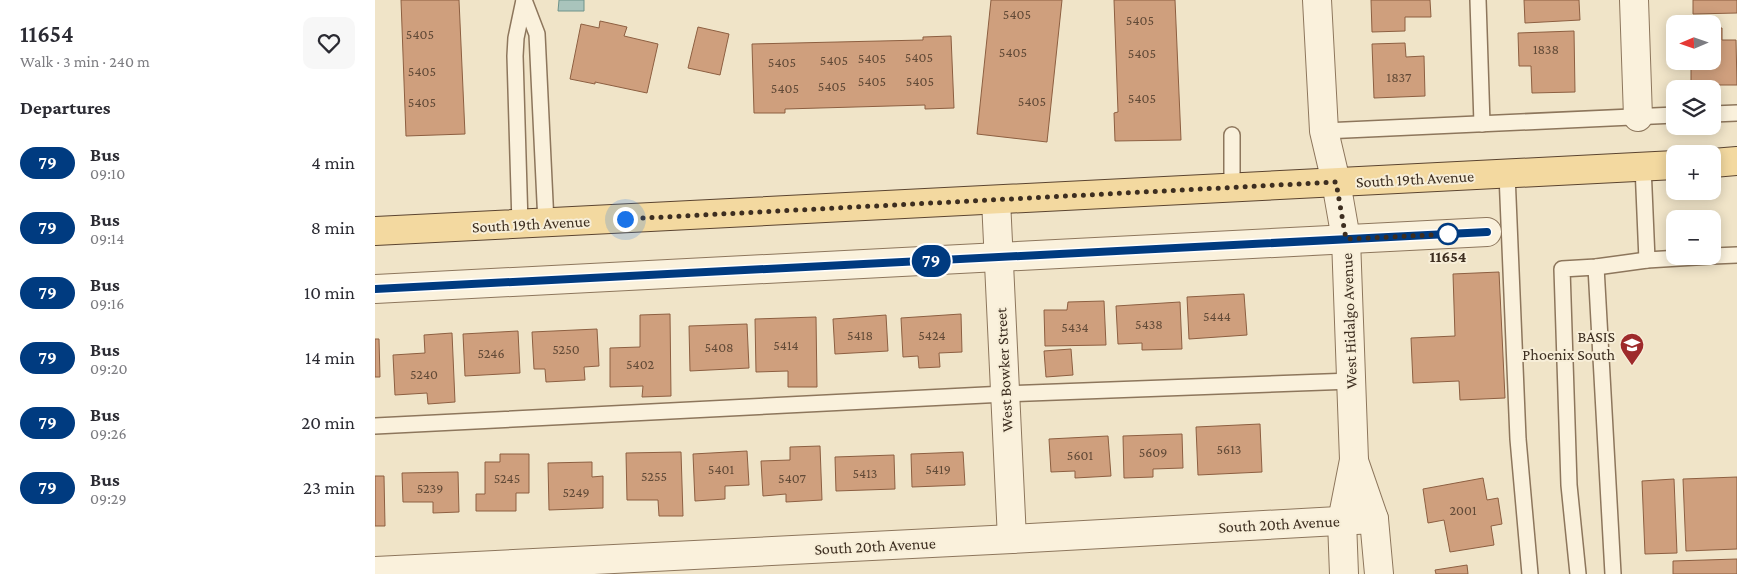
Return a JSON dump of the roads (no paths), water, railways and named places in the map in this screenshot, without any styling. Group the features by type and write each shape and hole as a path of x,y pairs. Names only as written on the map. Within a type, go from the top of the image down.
{"main road":[{"path":"1721,163 1737,162"},
{"name":"South 19th Avenue","path":"375,231 1666,165"}],"street":[{"name":"West Hidalgo Avenue","path":"1317,0 1324,131 1336,182 1346,239 1352,380 1353,460"},
{"path":"1634,0 1638,117"},
{"name":"West Bowker Street","path":"996,200 1012,539"},
{"path":"375,289 1487,232"},
{"path":"1353,460 1374,519 1379,574"},
{"path":"1344,574 1341,521 1353,460"},
{"name":"South 20th Avenue","path":"375,571 741,563 1012,539 1374,519"}],"lane":[{"path":"524,0 537,34 544,162 533,224"},
{"path":"524,0 516,38 518,163 533,224"},
{"path":"1478,0 1482,124"},
{"path":"516,98 541,97"},
{"path":"1721,114 1737,113"},
{"path":"1324,131 1666,115"},
{"path":"1232,135 1232,188"},
{"path":"518,163 544,162"},
{"path":"1643,166 1647,260"},
{"path":"1507,174 1518,439 1530,574"},
{"path":"1721,256 1737,255"},
{"path":"1578,574 1569,485 1562,270 1666,259"},
{"path":"1597,267 1613,574"},
{"path":"375,426 1005,394 1352,380"}],"water":[{"path":"559,0 584,0 584,11 558,11"}],"place":[{"name":"11654","path":"1448,234"},
{"name":"BASIS Phoenix South","path":"1632,366"}]}
